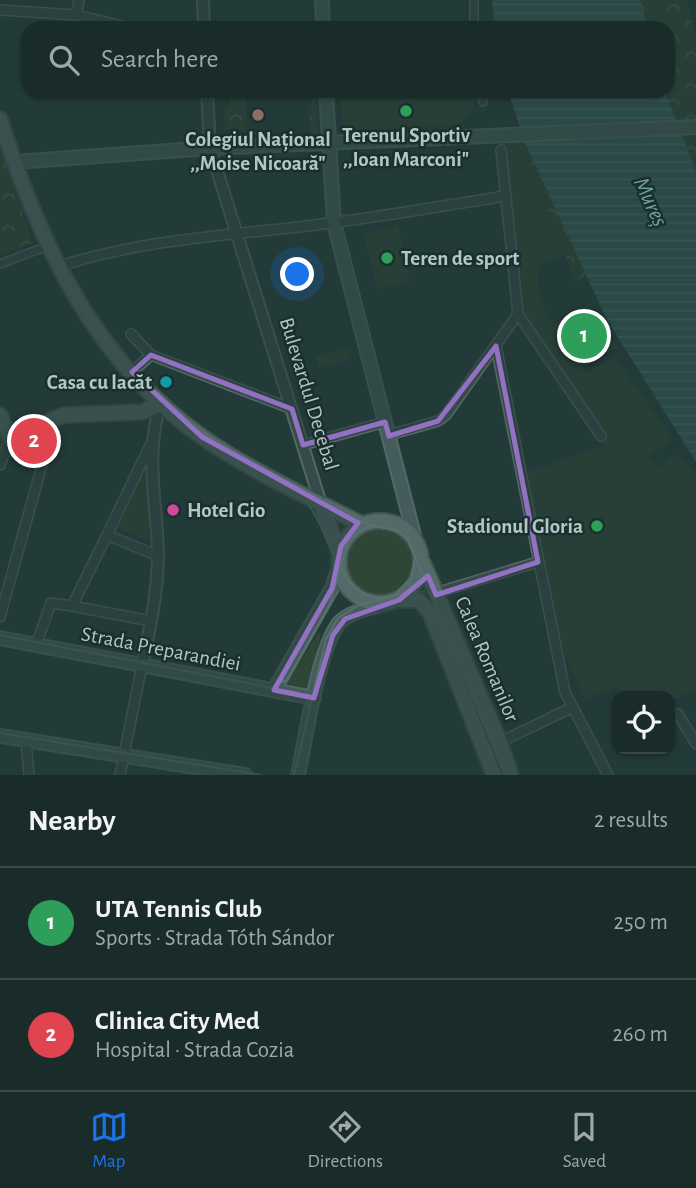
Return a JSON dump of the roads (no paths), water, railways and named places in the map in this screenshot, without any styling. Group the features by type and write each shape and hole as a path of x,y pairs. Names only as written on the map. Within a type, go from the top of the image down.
{"main road":[{"path":"322,0 323,21"},
{"path":"298,775 322,665 341,622 396,601 417,583 422,561 334,223 326,98"},
{"path":"327,115 342,135 372,136 385,141"},
{"path":"0,119 47,246 57,267 104,340 161,404 214,445 321,504 340,557 346,585 355,594 372,602 415,599"},
{"path":"14,162 210,148 696,127"},
{"path":"0,415 5,440 55,418 72,414 142,412 161,404"},
{"name":"Bulevardul Decebal","path":"321,504 361,524"},
{"path":"274,690 332,588 345,538 361,524 370,521 392,523 408,532 416,543"},
{"name":"Calea Romanilor","path":"422,561 500,742 511,775"},
{"name":"Calea Romanilor","path":"415,599 424,604 431,614 494,775"},
{"name":"Strada Preparandiei","path":"0,638 314,698"},
{"path":"0,736 245,775"}],"street":[{"path":"76,15 79,0"},
{"path":"203,0 204,21"},
{"path":"474,0 474,21"},
{"path":"0,10 76,15 101,21"},
{"name":"Bulevardul Decebal","path":"207,98 210,148 321,504"},
{"path":"482,98 483,102"},
{"path":"500,150 517,314 601,436"},
{"path":"57,267 131,247 334,223 505,196"},
{"path":"0,264 47,246"},
{"path":"303,444 438,421 446,415 517,314"},
{"path":"131,334 150,355 292,409"},
{"path":"496,346 560,673 572,708 608,775"},
{"path":"132,372 150,355"},
{"path":"120,775 151,621 158,556 153,425 161,404"},
{"path":"0,617 55,418"},
{"path":"72,606 153,437"},
{"path":"0,465 5,440"},
{"path":"107,535 158,556"},
{"path":"415,599 436,595 538,562"},
{"path":"36,645 51,603 151,621"},
{"path":"500,742 572,708"},
{"path":"678,714 696,744"},
{"path":"26,740 29,775"}],"water":[{"path":"492,0 640,0 646,21 494,21"},
{"name":"Mureș","path":"510,98 668,98 696,172 696,462 607,320 525,143"}],"tram line":[{"path":"0,125 30,206 70,285 93,322 149,389 182,418 232,453 335,510 365,523 393,530 408,540 505,775"},
{"path":"298,494 319,522 335,557 354,587 368,595 385,598"},
{"path":"270,687 287,680 330,604 348,541 360,530 373,526"},
{"path":"395,595 411,578 415,557"},
{"path":"294,775 326,639 338,618 359,605 400,594 422,598 434,612"},
{"path":"0,635 298,693 307,699 310,710"},
{"path":"0,733 262,775"}],"place":[{"name":"Terenul Sportiv ,,Ioan Marconi\"","path":"406,111"},
{"name":"Colegiul Național ,,Moise Nicoară\"","path":"258,115"},
{"name":"Teren de sport","path":"387,258"},
{"name":"UTA Tennis Club","path":"584,336"},
{"name":"Casa cu lacăt","path":"166,382"},
{"name":"Clinica City Med","path":"34,441"},
{"name":"Hotel Gio","path":"173,510"},
{"name":"Stadionul Gloria","path":"597,526"}]}
